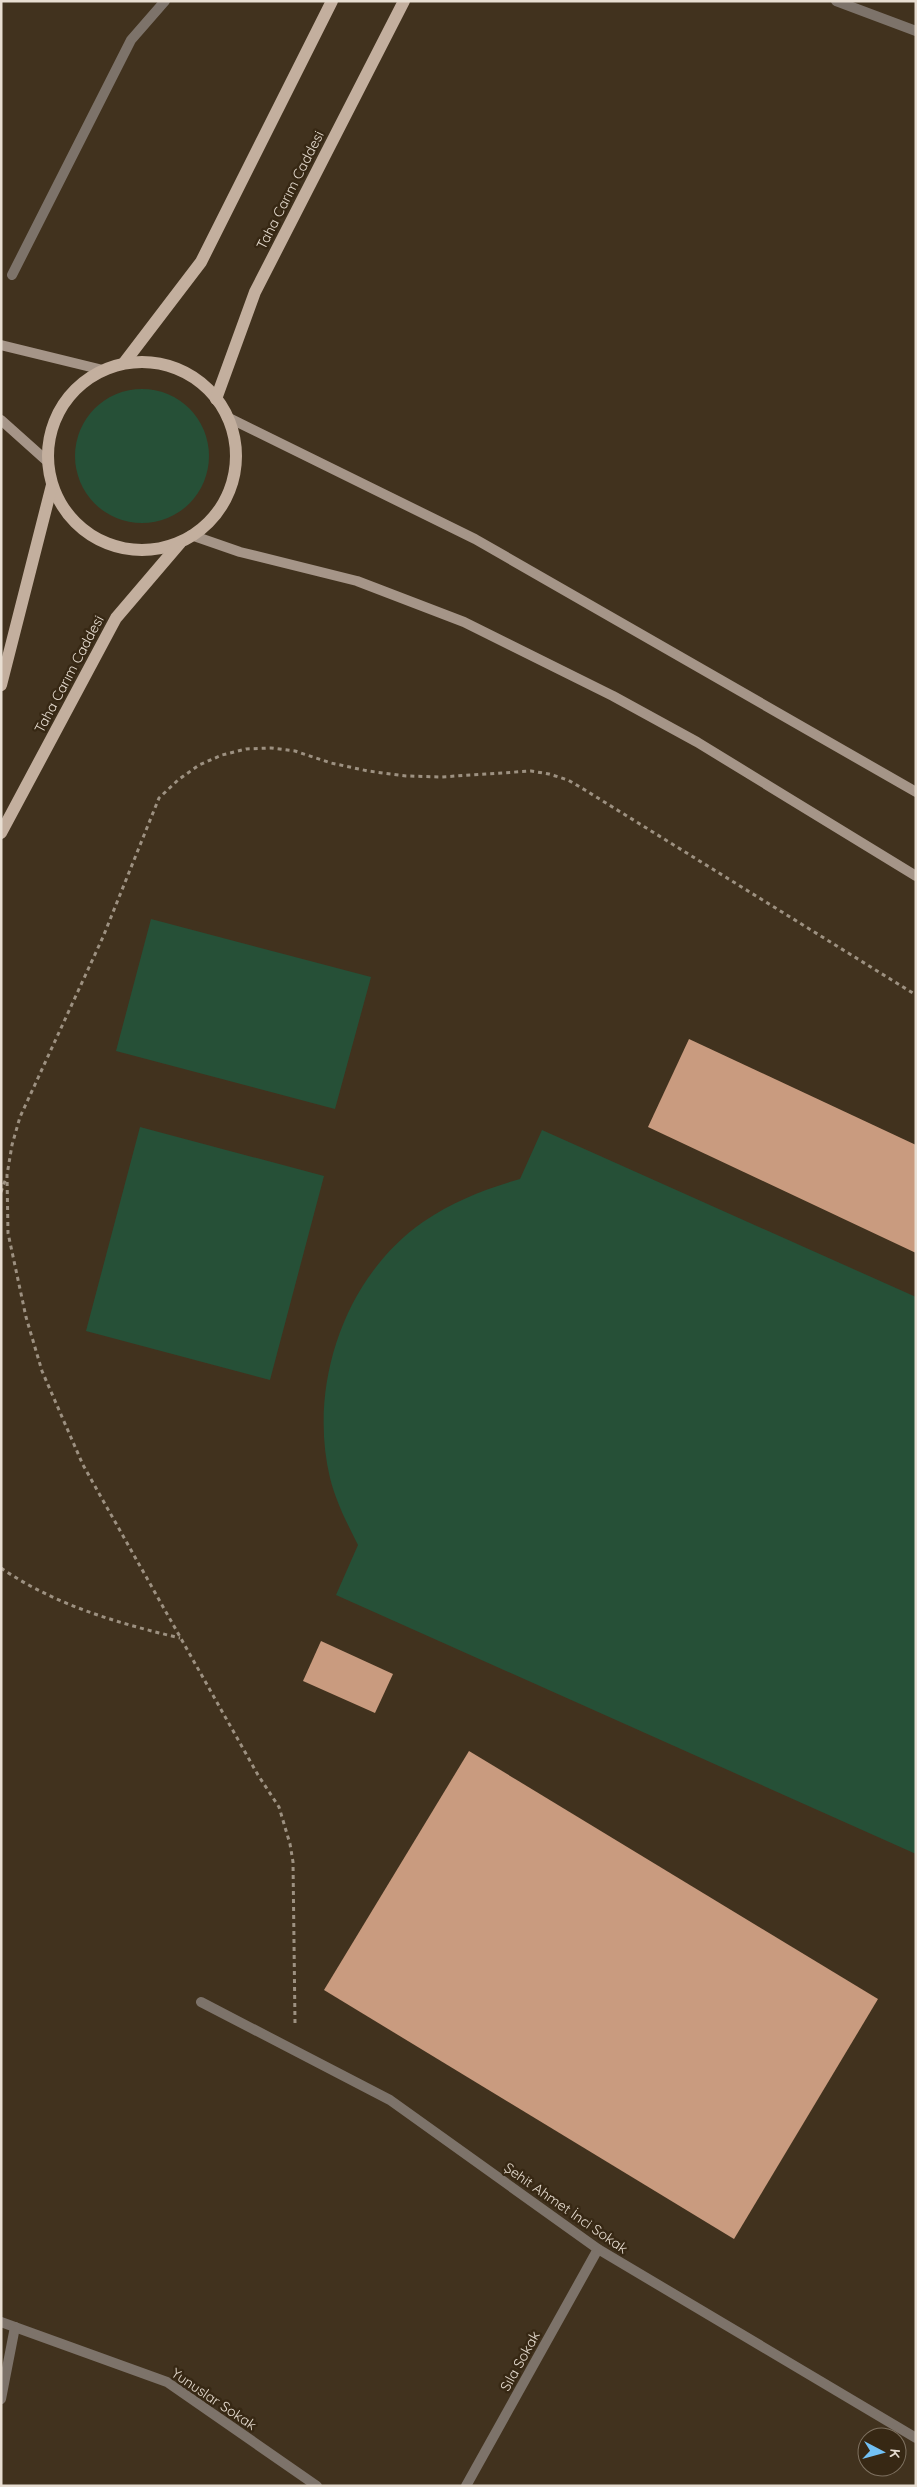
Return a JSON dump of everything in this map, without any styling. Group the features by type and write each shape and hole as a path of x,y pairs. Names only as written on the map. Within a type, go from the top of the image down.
{"main road":[{"path":"124,363 200,262 332,1"},
{"name":"Taha Carım Caddesi","path":"216,399 255,292 404,1"},
{"path":"147,362 169,365 190,375 208,389 232,427 236,449 234,472 228,494 216,514 200,530 163,548 136,550 108,543 94,537 75,523 61,505 52,484 48,462 49,439 56,418 67,398 78,387 103,370 124,363 147,362"},
{"path":"1,685 52,484"},
{"name":"Taha Carım Caddesi","path":"1,833 116,618 186,538"}],"street":[{"path":"12,275 131,40 166,1"},
{"path":"836,1 916,31"},
{"path":"1,344 103,370"},
{"path":"226,417 475,539 916,792"},
{"path":"1,420 48,462"},
{"path":"186,538 356,581 464,622 613,696 696,742 916,876"},
{"name":"Şehit Ahmet İnci Sokak","path":"201,2002 390,2100 598,2249 916,2438"},
{"name":"Sıla Sokak","path":"466,2486 598,2249"},
{"name":"Yunuslar Sokak","path":"1,2322 167,2382 317,2486"},
{"path":"1,2399 15,2326"}],"path":[{"path":"1,1192 7,1175 12,1145 20,1117 103,937 159,798 178,780 199,765 222,754 246,749 271,748 295,751 331,763 406,776 441,777 531,771 550,774 568,780 916,995"},
{"path":"7,1175 8,1233 26,1316 42,1371 82,1465 258,1775 274,1799 286,1825 292,1862 295,2051"},
{"path":"1,1568 45,1594 76,1608 144,1630 181,1638"}],"green space":[{"path":"142,389 168,394 189,409 204,430 209,456 204,482 189,503 168,518 142,523 116,518 95,503 80,482 75,456 80,430 95,409 116,394"},
{"path":"151,919 371,977 335,1109 116,1051"},
{"path":"140,1127 324,1176 270,1380 86,1331"},
{"path":"542,1130 916,1297 916,1854 336,1595 358,1545 332,1487 324,1443 324,1407 329,1371 339,1336 353,1303 372,1272 395,1245 423,1222 470,1196 520,1179"}],"building":[{"path":"689,1039 916,1145 916,1253 648,1127"},
{"path":"321,1641 393,1674 375,1713 303,1681"},
{"path":"469,1751 878,1999 734,2239 324,1990"}]}
